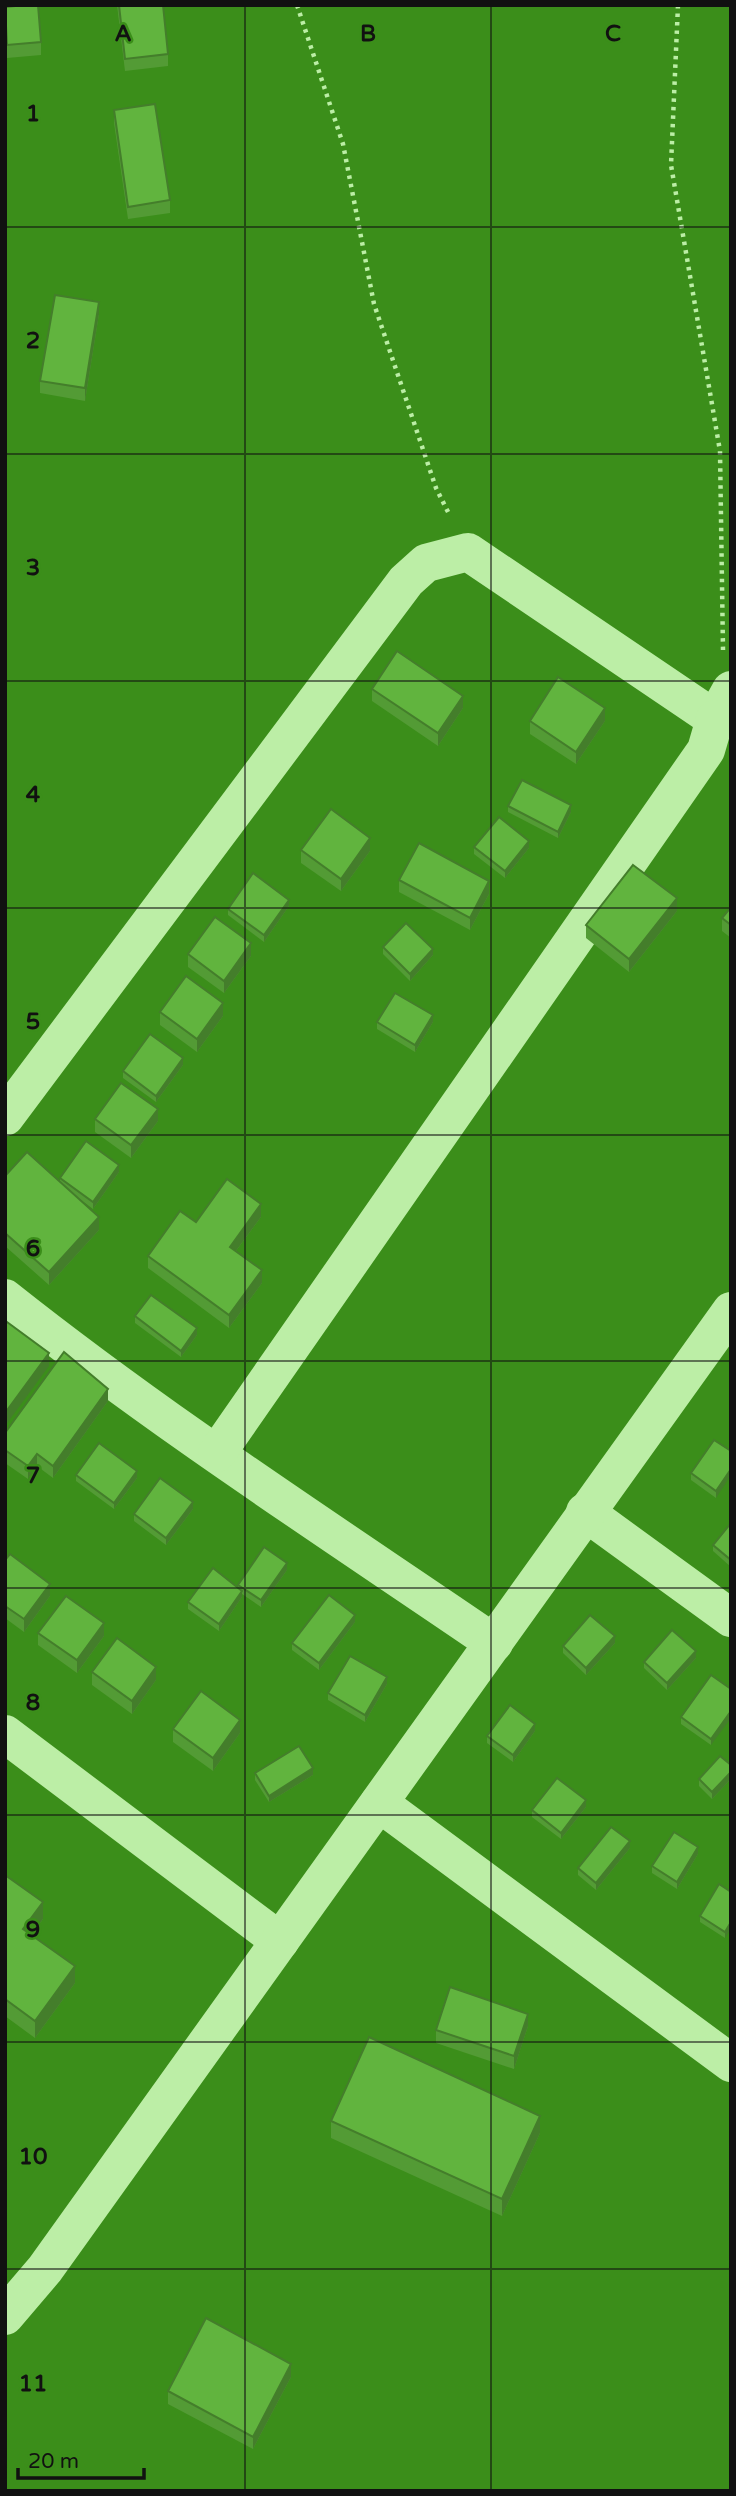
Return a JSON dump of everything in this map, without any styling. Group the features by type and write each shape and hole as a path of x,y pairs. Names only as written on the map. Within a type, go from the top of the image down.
{"street":[{"path":"5,1117 406,581 426,563 468,552 721,725 217,1453"},
{"path":"5,1298 64,1345 217,1453 494,1643"},
{"path":"5,2316 45,2269 731,1311"},
{"path":"585,1512 731,1618"},
{"path":"5,1734 279,1941"},
{"path":"379,1803 731,2063"}],"path":[{"path":"297,5 343,144 374,304 436,488 468,552"},
{"path":"678,5 671,165 720,451 721,725"}],"building":[{"path":"38,5 41,42 7,45 5,7"},
{"path":"119,5 163,5 168,54 125,59"},
{"path":"155,104 170,200 128,207 114,110"},
{"path":"55,295 99,302 85,388 40,381"},
{"path":"397,651 463,696 438,733 372,689"},
{"path":"558,677 605,708 576,752 530,721"},
{"path":"522,780 571,805 558,832 508,806"},
{"path":"331,809 370,838 341,879 301,850"},
{"path":"499,817 529,841 505,871 474,847"},
{"path":"419,843 489,881 470,918 399,880"},
{"path":"633,865 677,898 629,959 586,925"},
{"path":"253,873 289,900 264,935 228,909"},
{"path":"731,907 731,925 722,918"},
{"path":"215,917 251,943 224,981 188,954"},
{"path":"406,923 433,949 410,974 383,947"},
{"path":"186,976 223,1003 197,1039 160,1012"},
{"path":"395,993 433,1015 415,1045 377,1022"},
{"path":"150,1034 183,1058 156,1096 123,1071"},
{"path":"121,1083 158,1109 131,1145 95,1119"},
{"path":"86,1141 119,1165 93,1202 60,1178"},
{"path":"27,1152 99,1217 49,1272 5,1233 5,1176"},
{"path":"227,1179 261,1204 230,1247 262,1270 229,1315 148,1256 180,1211 196,1222"},
{"path":"151,1295 197,1328 181,1351 135,1316"},
{"path":"7,1322 49,1353 5,1413 5,1325"},
{"path":"64,1352 108,1389 53,1466 37,1454 28,1466 5,1450 5,1433"},
{"path":"714,1440 731,1451 731,1469 716,1491 691,1473"},
{"path":"99,1443 137,1471 114,1503 76,1475"},
{"path":"160,1478 193,1502 166,1538 134,1514"},
{"path":"731,1523 731,1560 713,1545"},
{"path":"264,1547 287,1563 261,1600 238,1585"},
{"path":"10,1554 50,1584 24,1619 5,1606 5,1560"},
{"path":"213,1568 242,1591 219,1624 188,1602"},
{"path":"329,1595 355,1615 319,1663 292,1643"},
{"path":"66,1596 104,1623 77,1660 38,1633"},
{"path":"590,1615 615,1636 586,1668 563,1646"},
{"path":"672,1630 696,1651 667,1683 644,1662"},
{"path":"117,1638 156,1667 132,1701 92,1672"},
{"path":"350,1656 387,1677 365,1715 328,1693"},
{"path":"711,1675 731,1689 731,1711 711,1739 681,1717"},
{"path":"201,1691 240,1720 213,1758 173,1729"},
{"path":"510,1705 535,1724 513,1755 487,1736"},
{"path":"299,1746 313,1768 269,1796 255,1773"},
{"path":"720,1756 731,1765 731,1772 712,1792 699,1779"},
{"path":"557,1778 586,1800 561,1833 532,1810"},
{"path":"611,1827 630,1841 596,1883 578,1868"},
{"path":"674,1832 698,1847 677,1882 652,1866"},
{"path":"5,1875 43,1902 23,1929 75,1966 35,2021 5,1999"},
{"path":"719,1884 731,1892 731,1922 725,1932 700,1916"},
{"path":"450,1987 528,2014 514,2056 436,2030"},
{"path":"369,2037 540,2116 502,2199 331,2121"},
{"path":"206,2318 291,2364 253,2437 168,2391"}]}
